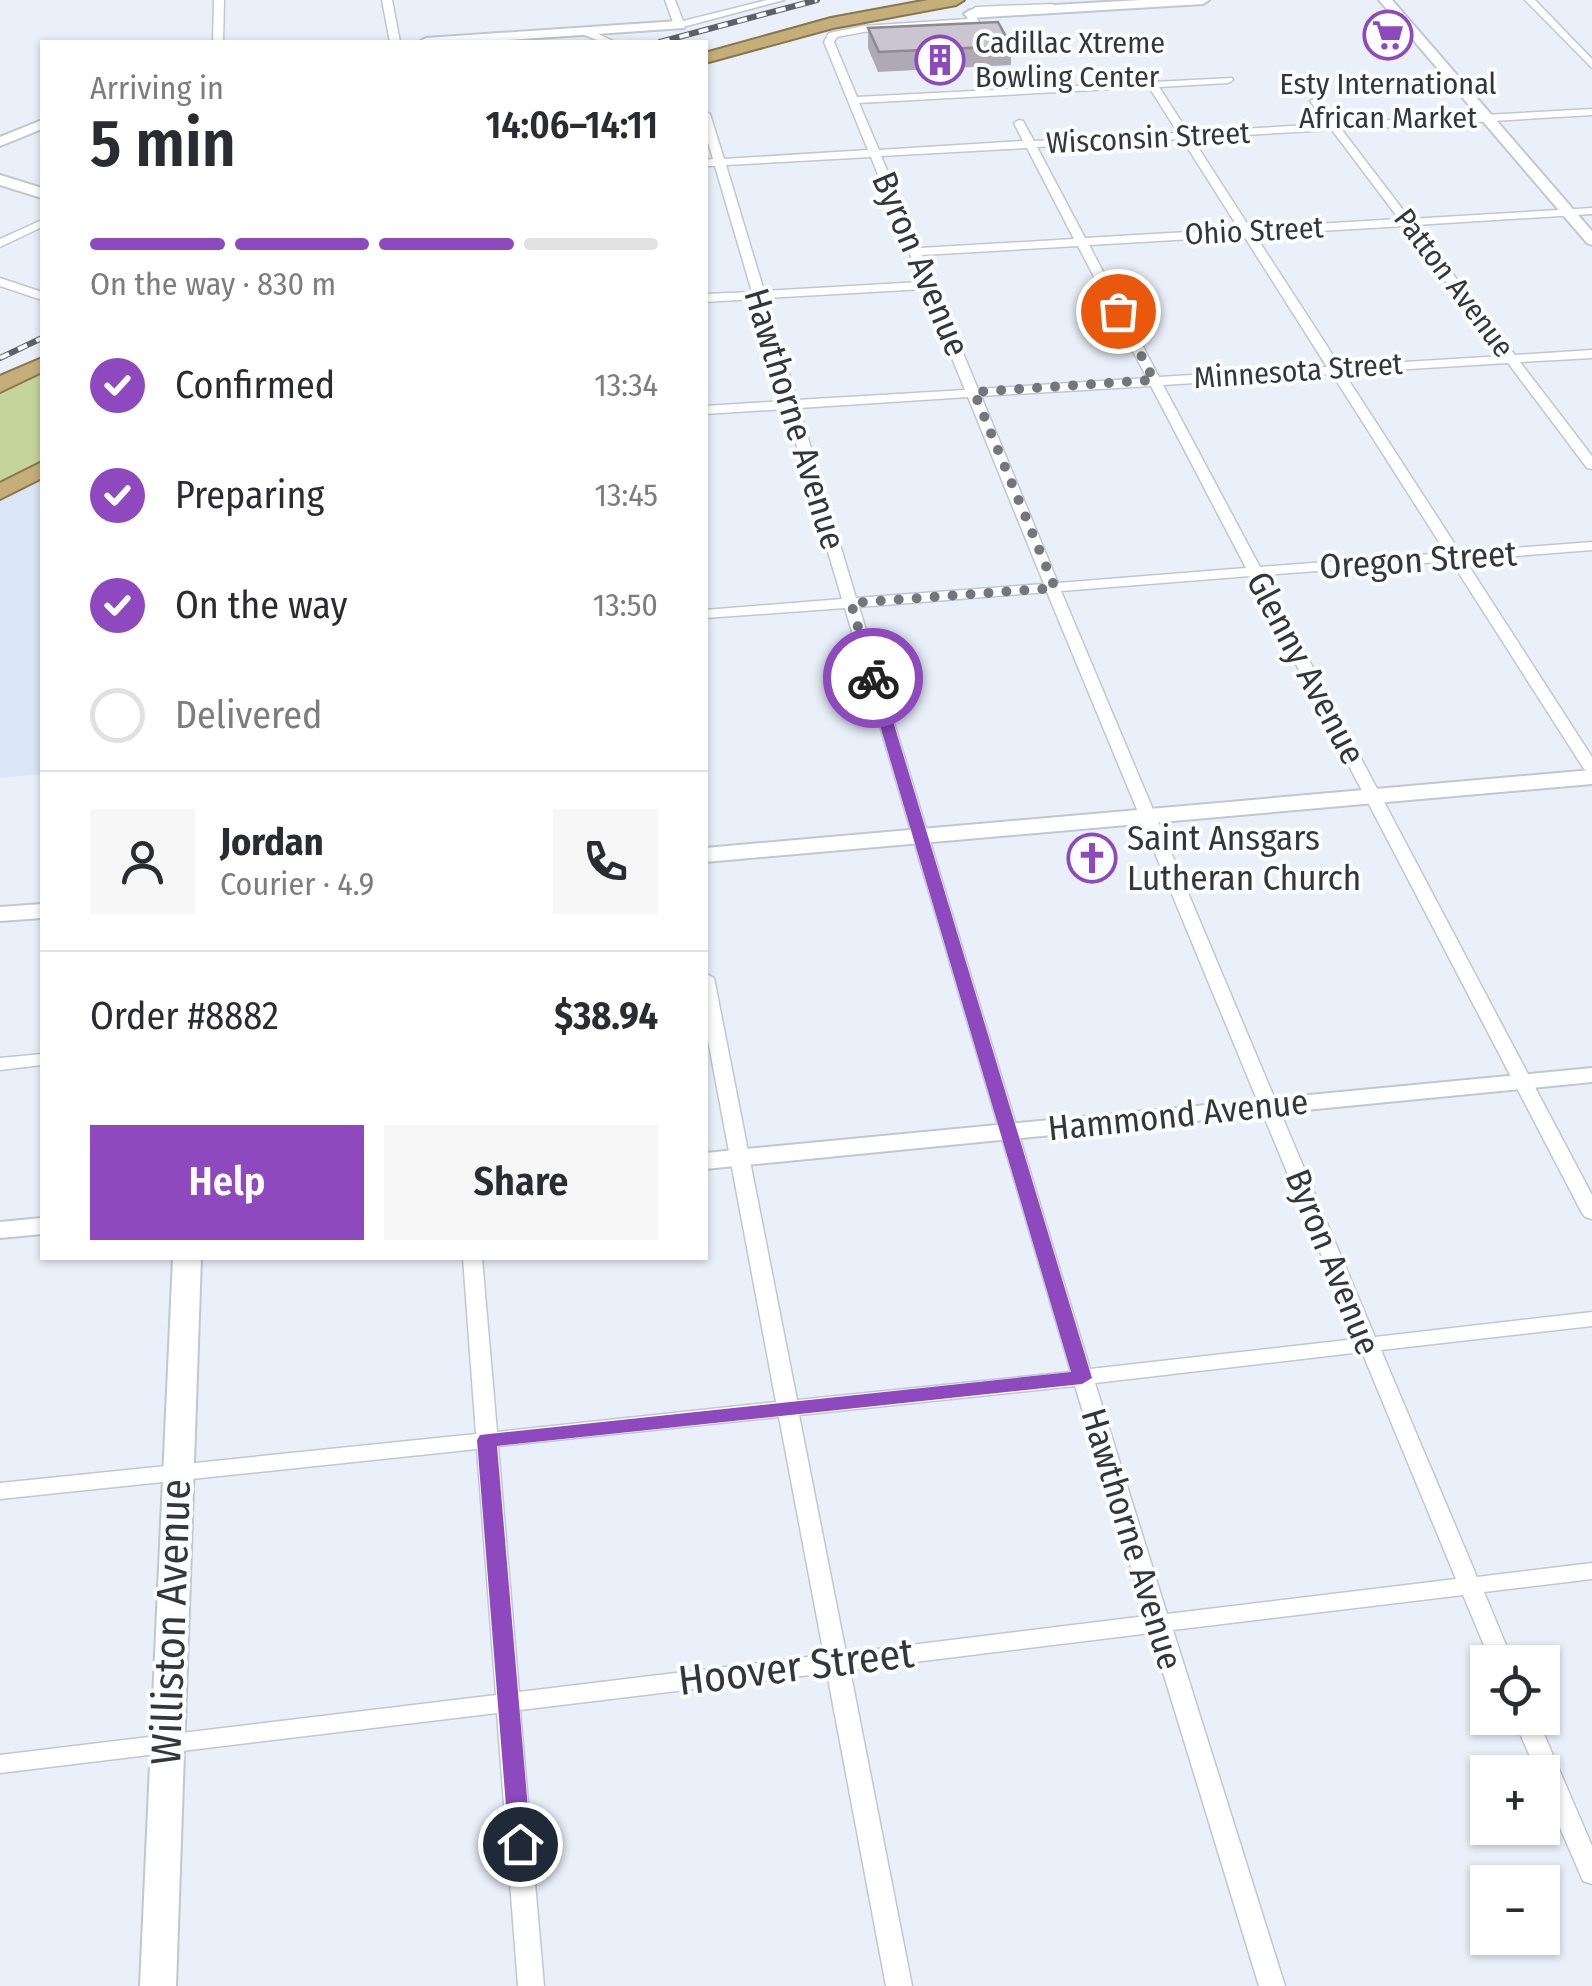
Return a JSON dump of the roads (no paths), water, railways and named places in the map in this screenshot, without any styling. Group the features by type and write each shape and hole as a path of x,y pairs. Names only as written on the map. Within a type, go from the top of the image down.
{"highway":[{"path":"708,43 812,14 886,0"},
{"path":"708,57 855,17 956,0"},
{"path":"742,46 870,21 970,14"},
{"path":"0,385 40,365"},
{"path":"0,492 40,471"}],"main road":[{"path":"0,180 40,192"},
{"path":"708,854 1592,778"},
{"path":"0,914 40,911"},
{"name":"Williston Avenue","path":"158,1986 187,1260"}],"street":[{"path":"218,40 219,0"},
{"path":"387,0 394,40"},
{"path":"670,0 679,26"},
{"path":"471,40 679,26 779,0"},
{"path":"970,14 1203,0"},
{"path":"1384,0 1592,240"},
{"path":"1530,0 1592,64"},
{"name":"Byron Avenue","path":"970,14 974,22 839,33 829,42 1147,816 1495,1645"},
{"path":"588,33 605,40"},
{"path":"854,100 1228,80"},
{"path":"1152,84 1592,770"},
{"name":"Patton Avenue","path":"1315,100 1592,464"},
{"name":"Wisconsin Street","path":"712,163 1592,112"},
{"name":"Glenny Avenue","path":"1020,123 1592,1212"},
{"path":"0,142 40,125"},
{"name":"Hawthorne Avenue","path":"708,135 712,163 757,295 851,603 1082,1378 1272,1986"},
{"name":"Ohio Street","path":"916,252 1592,211"},
{"path":"0,242 40,224"},
{"path":"0,282 40,295"},
{"path":"708,298 930,285"},
{"name":"Minnesota Street","path":"708,410 1592,354"},
{"name":"Oregon Street","path":"708,614 1592,546"},
{"path":"708,993 898,1986"},
{"path":"0,1064 40,1060"},
{"name":"Hammond Avenue","path":"708,1162 1592,1075"},
{"path":"0,1230 40,1226"},
{"path":"472,1260 531,1986"},
{"path":"0,1491 1082,1378 1592,1319"},
{"name":"Hoover Street","path":"0,1764 1592,1571"},
{"path":"1533,1735 1592,1874"}],"railway":[{"path":"667,40 817,0"},
{"path":"0,358 40,339"}],"place":[{"name":"Esty International African Market","path":"1388,35"},
{"name":"Cadillac Xtreme Bowling Center","path":"940,60"},
{"name":"Saint Ansgars Lutheran Church","path":"1092,858"}]}
